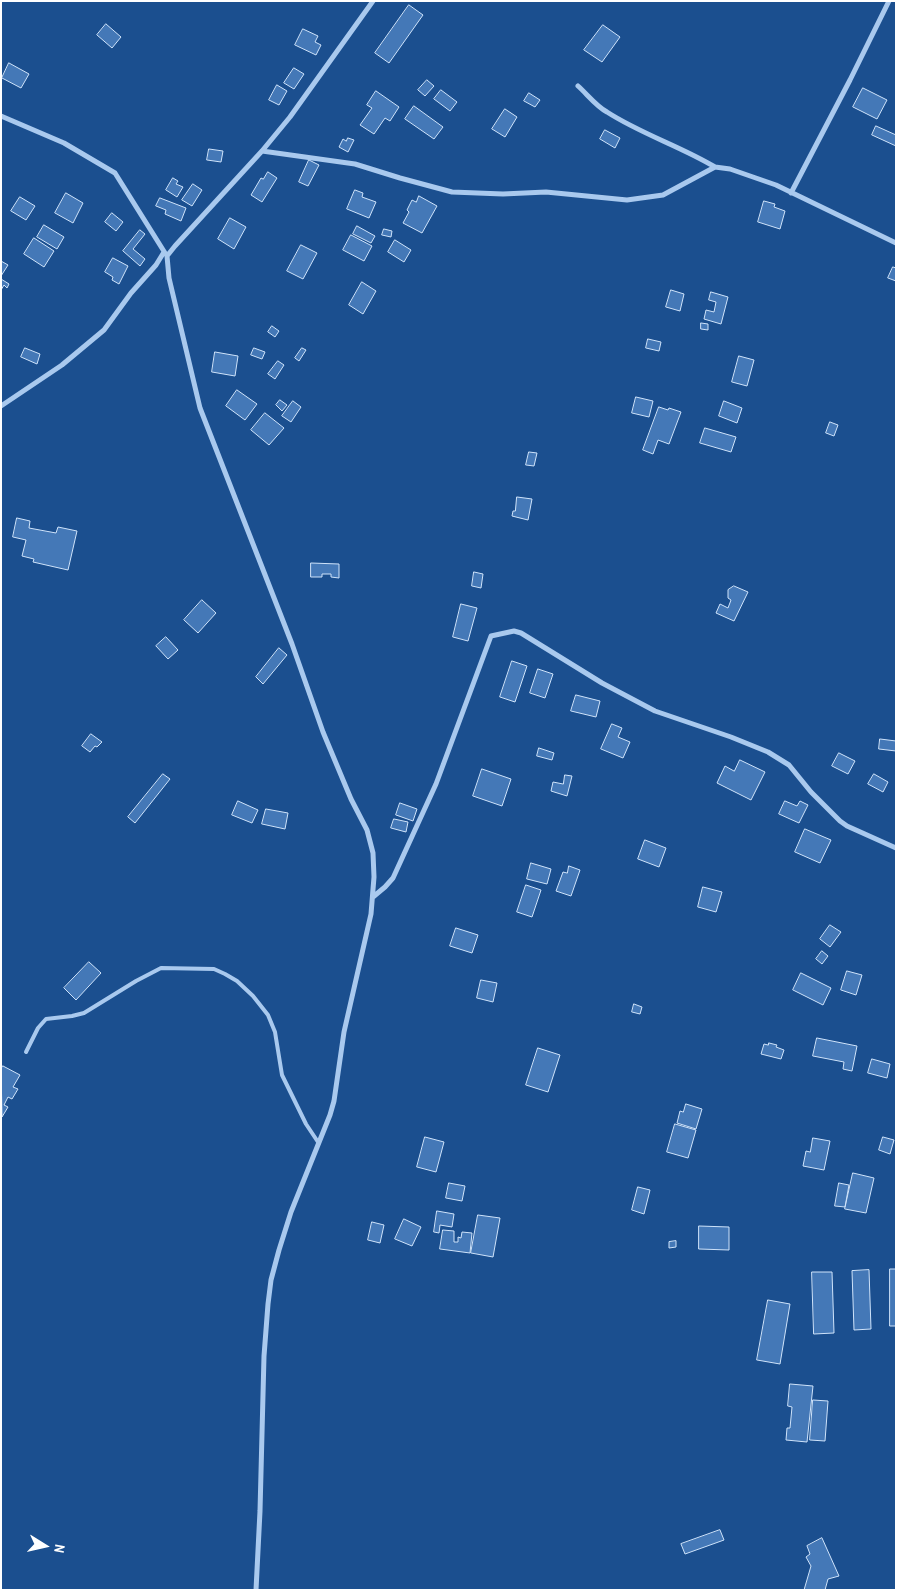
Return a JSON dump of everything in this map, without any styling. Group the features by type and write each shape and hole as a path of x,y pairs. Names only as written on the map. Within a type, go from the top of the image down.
{"street":[{"path":"1,406 62,365 104,330 131,293 156,264 175,246 290,117 373,1"},
{"path":"791,193 889,1"},
{"path":"578,86 605,112 715,167 730,169 776,185 896,243"},
{"path":"1,116 64,143 115,173 166,254 169,260 169,278 200,408 292,644 323,732 351,799 367,830 373,853 373,897 344,1032 334,1101 291,1212 271,1280 268,1304 256,1590"},
{"path":"262,150 355,164 452,192 503,194 546,192 627,200 663,195 715,167"},
{"path":"373,897 385,887 397,870 436,784 492,636 514,631 528,637 602,682 655,711 768,752 789,765 811,792 840,821 896,848"}],"lane":[{"path":"26,1052 38,1028 46,1019 84,1013 161,968 214,969 237,982 253,996 268,1015 275,1032 282,1075 306,1124 318,1142"}],"building":[{"path":"409,5 423,15 389,63 375,53"},
{"path":"106,24 121,37 112,48 97,35"},
{"path":"603,25 620,37 602,62 584,50"},
{"path":"303,29 318,36 315,42 321,45 316,55 295,45"},
{"path":"9,63 29,74 21,88 2,78"},
{"path":"294,68 304,74 294,89 284,83"},
{"path":"427,80 434,86 425,96 418,90"},
{"path":"277,85 287,91 279,105 269,100"},
{"path":"863,88 887,100 877,119 853,107"},
{"path":"441,90 457,102 450,111 434,99"},
{"path":"376,91 399,107 390,121 385,118 374,134 360,125 372,108 367,105"},
{"path":"529,93 540,100 535,107 524,101"},
{"path":"414,106 443,127 434,139 405,119"},
{"path":"505,109 517,117 505,137 492,129"},
{"path":"876,126 896,135 896,146 872,135"},
{"path":"605,130 620,138 615,148 600,139"},
{"path":"348,138 354,140 348,152 339,147 343,139 346,141"},
{"path":"209,149 223,151 221,162 207,160"},
{"path":"309,160 319,165 308,186 299,182"},
{"path":"268,172 277,178 262,202 251,195 261,178 263,179"},
{"path":"173,178 178,181 176,184 183,187 177,197 166,190"},
{"path":"193,184 202,190 192,206 182,200"},
{"path":"355,190 363,193 362,197 376,202 369,218 347,209"},
{"path":"66,193 83,203 73,223 55,213"},
{"path":"419,196 437,206 422,233 403,223 409,212 407,210 412,200 416,202"},
{"path":"20,197 35,206 26,220 11,211"},
{"path":"160,198 186,208 181,221 165,214 166,210 156,206"},
{"path":"764,201 775,204 774,207 785,211 780,229 758,222"},
{"path":"112,213 123,222 116,231 105,222"},
{"path":"230,218 246,227 234,249 218,239"},
{"path":"44,225 64,237 57,249 37,237"},
{"path":"357,226 375,236 371,243 353,234"},
{"path":"384,229 392,231 391,237 382,235"},
{"path":"140,230 145,234 133,249 145,259 140,266 123,251"},
{"path":"351,235 372,246 364,261 343,250"},
{"path":"34,238 54,251 44,267 24,254"},
{"path":"395,240 411,250 404,262 388,252"},
{"path":"301,245 317,253 303,279 287,271"},
{"path":"113,258 128,266 119,284 112,280 113,277 105,272"},
{"path":"1,261 8,265 1,276"},
{"path":"893,267 896,268 896,281 888,278"},
{"path":"1,279 9,284 7,288 4,285 1,290"},
{"path":"362,282 376,291 363,314 349,305"},
{"path":"671,290 684,294 680,311 666,307"},
{"path":"711,292 728,297 721,324 704,319 706,310 714,312 716,302 709,300"},
{"path":"701,323 708,324 708,330 701,329"},
{"path":"272,326 279,331 275,337 268,332"},
{"path":"648,339 661,342 659,351 646,348"},
{"path":"25,348 40,354 37,364 21,357"},
{"path":"254,348 265,352 262,359 251,355"},
{"path":"302,348 306,350 299,361 295,358"},
{"path":"215,352 238,356 235,376 212,372"},
{"path":"739,356 754,360 747,386 732,382"},
{"path":"278,361 284,365 275,379 268,374"},
{"path":"237,390 257,404 245,420 226,406"},
{"path":"636,397 653,401 649,417 632,413"},
{"path":"280,400 287,405 282,411 276,405"},
{"path":"293,401 301,407 291,422 282,416"},
{"path":"724,401 742,408 737,423 719,416"},
{"path":"659,407 681,412 669,444 658,440 653,454 643,450"},
{"path":"265,413 284,428 269,445 251,430"},
{"path":"830,422 838,425 834,436 826,433"},
{"path":"705,428 736,437 731,452 700,443"},
{"path":"529,452 537,453 534,466 526,465"},
{"path":"517,497 532,499 528,520 512,516 513,511 515,511"},
{"path":"17,518 30,521 29,528 56,533 58,527 77,531 68,570 33,562 34,559 22,556 26,540 13,537"},
{"path":"311,563 339,564 339,578 331,577 331,574 322,574 322,577 311,577"},
{"path":"474,572 483,574 481,588 472,586"},
{"path":"734,586 748,592 734,621 716,613 720,604 728,608 731,600 728,598 728,590"},
{"path":"202,600 216,613 198,633 184,620"},
{"path":"461,604 477,608 468,641 453,637"},
{"path":"166,637 178,650 168,659 156,646"},
{"path":"279,648 287,655 263,684 256,677"},
{"path":"512,661 527,666 515,702 500,697"},
{"path":"538,669 553,674 545,698 530,693"},
{"path":"576,695 600,701 596,717 571,711"},
{"path":"612,724 622,728 618,737 630,742 623,758 601,749"},
{"path":"91,734 102,742 90,752 82,746"},
{"path":"880,739 896,741 896,751 879,749"},
{"path":"539,748 554,753 552,760 537,756"},
{"path":"839,753 855,761 848,774 832,766"},
{"path":"740,760 765,772 751,800 717,783 725,766 734,771"},
{"path":"482,769 511,779 502,806 473,796"},
{"path":"163,774 170,779 135,823 128,817"},
{"path":"874,774 888,782 883,792 868,784"},
{"path":"565,775 572,776 567,796 551,791 553,782 563,784"},
{"path":"238,801 258,810 252,823 232,815"},
{"path":"785,801 797,806 800,801 808,805 799,823 779,814"},
{"path":"400,803 417,809 413,821 396,815"},
{"path":"266,809 288,813 285,829 262,824"},
{"path":"394,819 408,822 406,832 391,828"},
{"path":"805,829 831,840 820,863 795,852"},
{"path":"645,840 666,848 659,867 638,859"},
{"path":"531,863 551,869 547,884 527,879"},
{"path":"569,866 580,870 571,896 556,891 563,872 567,873"},
{"path":"526,885 541,890 532,917 517,912"},
{"path":"703,887 722,892 716,912 698,907"},
{"path":"830,925 841,932 830,947 820,939"},
{"path":"456,928 478,935 472,953 450,946"},
{"path":"822,951 828,956 822,964 816,959"},
{"path":"89,962 101,973 76,1000 64,988"},
{"path":"847,971 862,975 856,995 841,990"},
{"path":"801,973 831,988 823,1005 793,990"},
{"path":"481,980 497,983 493,1002 477,998"},
{"path":"634,1004 642,1007 640,1014 632,1012"},
{"path":"817,1038 857,1046 852,1071 843,1069 844,1062 813,1056"},
{"path":"769,1043 777,1045 776,1047 784,1050 781,1059 761,1054 764,1044 768,1045"},
{"path":"538,1048 560,1055 548,1092 526,1085"},
{"path":"872,1059 890,1064 887,1078 868,1073"},
{"path":"3,1066 20,1075 13,1087 18,1089 12,1099 8,1097 4,1105 8,1107 2,1117 1,1069"},
{"path":"686,1104 702,1109 696,1129 677,1123 680,1111 683,1112"},
{"path":"675,1124 696,1130 688,1158 667,1152"},
{"path":"425,1137 444,1142 436,1172 417,1167"},
{"path":"883,1137 894,1140 890,1154 879,1150"},
{"path":"813,1138 830,1141 824,1170 803,1166 806,1151 810,1152"},
{"path":"853,1173 874,1178 866,1213 845,1209"},
{"path":"449,1183 465,1186 462,1201 446,1198"},
{"path":"839,1183 849,1185 845,1207 835,1206"},
{"path":"638,1187 650,1190 644,1214 632,1210"},
{"path":"437,1211 454,1214 452,1227 440,1225 439,1233 434,1232"},
{"path":"478,1215 500,1218 493,1257 471,1253"},
{"path":"404,1219 421,1227 412,1246 395,1239"},
{"path":"372,1222 384,1225 380,1243 368,1240"},
{"path":"699,1226 729,1227 729,1250 699,1249"},
{"path":"443,1230 454,1231 454,1242 458,1242 458,1237 461,1238 462,1232 472,1233 470,1253 440,1249"},
{"path":"676,1241 676,1247 669,1248 669,1242"},
{"path":"890,1269 896,1269 896,1326 890,1326"},
{"path":"869,1270 871,1329 854,1330 852,1271"},
{"path":"812,1272 832,1272 834,1333 814,1334"},
{"path":"768,1300 790,1304 780,1364 757,1360"},
{"path":"790,1384 813,1386 807,1442 786,1440 787,1428 790,1428 792,1407 788,1406"},
{"path":"813,1400 828,1401 825,1441 810,1440"},
{"path":"720,1530 724,1540 685,1554 681,1544"},
{"path":"822,1538 839,1576 828,1579 825,1590 804,1590 811,1566 806,1557 810,1554 807,1546"}]}
